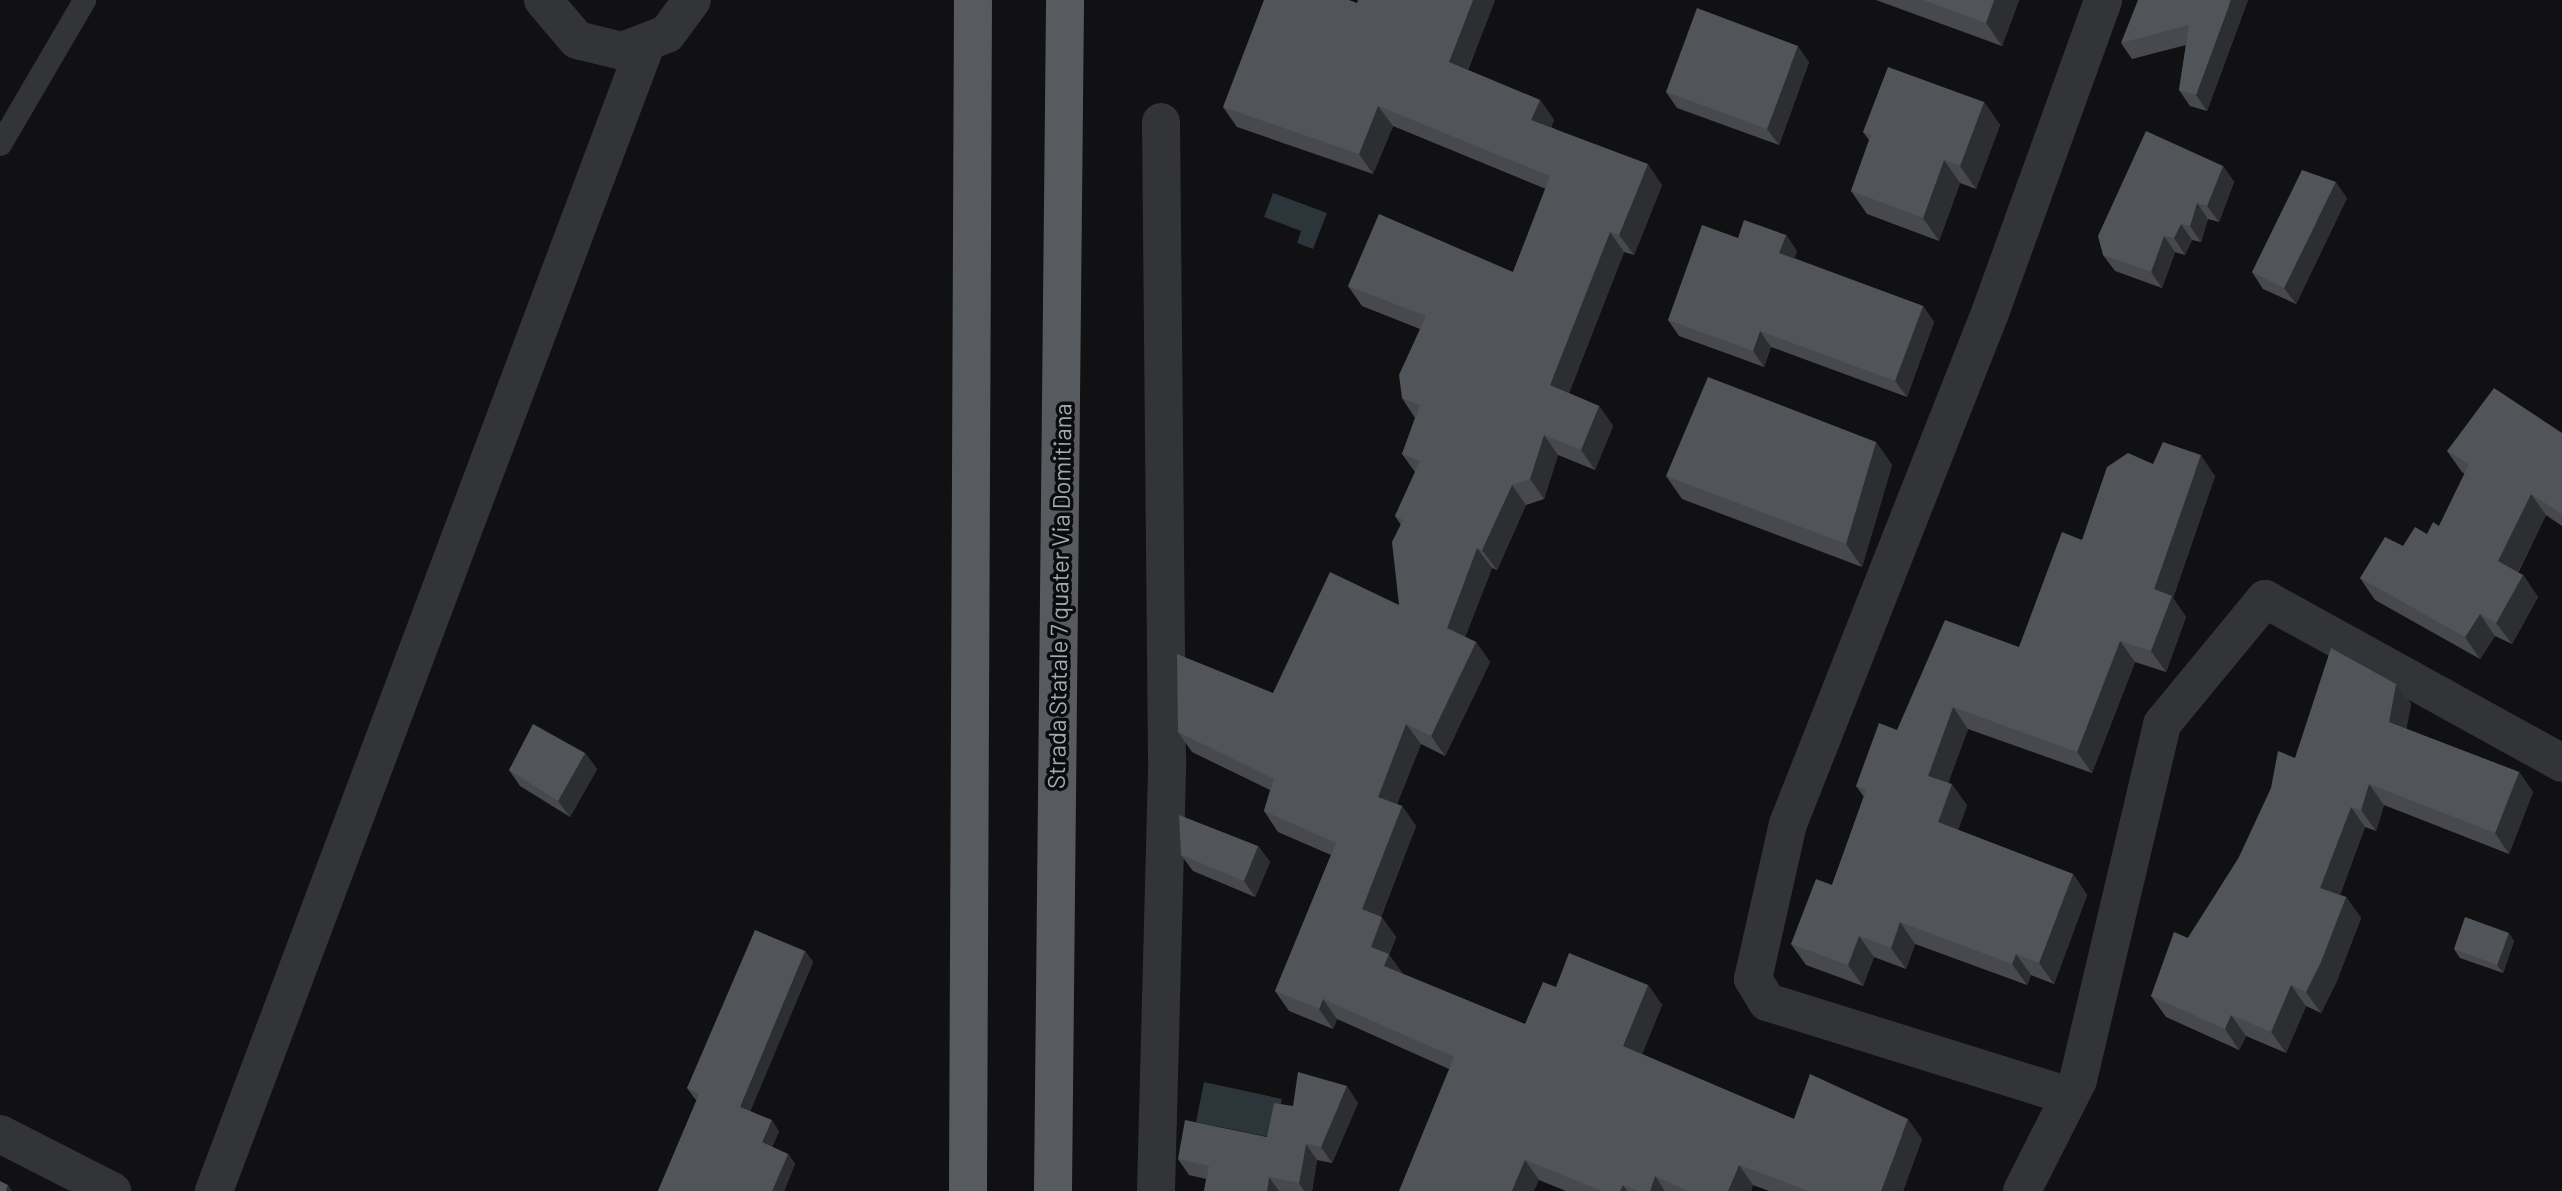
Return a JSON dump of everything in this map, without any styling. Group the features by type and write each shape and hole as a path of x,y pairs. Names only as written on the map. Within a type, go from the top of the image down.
{"highway":[{"path":"968,1191 973,0"},
{"name":"Strada Statale 7 quater Via Domitiana","path":"1053,1191 1065,0"}],"street":[{"path":"541,2 577,40 599,49 645,47 667,34 692,0"},
{"path":"2070,1096 1767,1002 1753,978 1788,824 1990,313 2103,0"},
{"path":"214,1191 645,47"},
{"path":"1156,1191 1167,760 1161,122"},
{"path":"2022,1191 2070,1096 2162,724 2265,599 2562,762"},
{"path":"0,1135 112,1191"}],"lane":[{"path":"0,144 84,0"}],"shaded area":[{"path":"1273,193 1327,213 1313,249 1297,243 1301,231 1264,217"},
{"path":"1204,1082 1282,1099 1274,1138 1196,1122"}],"building":[{"path":"1264,0 1349,0 1357,3 1358,0 1473,0 1449,62 1540,100 1531,120 1648,164 1619,235 1610,232 1550,385 1599,406 1581,450 1544,435 1530,479 1512,485 1482,550 1477,548 1447,628 1476,642 1431,736 1406,724 1378,797 1402,806 1362,909 1382,917 1371,947 1389,954 1384,966 1525,1024 1543,982 1556,987 1569,953 1648,985 1623,1046 1794,1119 1810,1074 1908,1119 1881,1191 1809,1191 1739,1165 1728,1191 1688,1191 1655,1176 1650,1191 1638,1191 1623,1185 1620,1191 1602,1191 1525,1160 1512,1191 1399,1191 1454,1057 1323,999 1319,1009 1275,991 1336,843 1264,811 1274,779 1178,732 1177,654 1273,693 1330,572 1399,605 1392,542 1403,520 1395,516 1420,461 1402,454 1420,405 1402,398 1399,375 1426,316 1348,286 1379,214 1513,272 1550,176 1378,106 1359,154 1223,107"},
{"path":"1923,0 1994,0 1986,23"},
{"path":"2138,0 2231,0 2196,95 2179,90 2189,25 2121,43"},
{"path":"1697,8 1798,46 1767,129 1666,92"},
{"path":"1888,67 1984,102 1960,166 1944,160 1923,218 1851,191 1871,135 1863,132"},
{"path":"2146,131 2223,166 2207,206 2197,203 2190,226 2181,224 2174,238 2164,236 2151,272 2103,255 2098,236"},
{"path":"2302,170 2336,182 2284,288 2252,272"},
{"path":"1744,220 1786,235 1779,253 1923,306 1895,381 1760,331 1753,351 1668,320 1702,225 1738,238"},
{"path":"1708,377 1876,442 1846,544 1666,476"},
{"path":"2494,388 2562,433 2562,514 2531,494 2498,561 2523,575 2496,623 2480,614 2465,637 2360,578 2385,537 2403,546 2415,527 2427,534 2433,522 2439,526 2469,464 2447,451"},
{"path":"2163,442 2201,455 2154,589 2172,596 2151,651 2120,641 2077,752 1953,707 1928,776 1952,784 1938,822 2073,874 2039,963 2016,954 2012,964 1900,922 1891,948 1859,936 1848,965 1791,944 1816,879 1832,885 1866,790 1856,786 1879,723 1897,730 1945,620 2019,647 2062,532 2082,540 2107,467 2128,453 2153,464"},
{"path":"2331,648 2396,684 2389,722 2519,772 2495,833 2369,784 2361,810 2351,807 2320,888 2346,897 2321,962 2306,992 2291,985 2271,1032 2231,1015 2225,1029 2151,996 2174,932 2188,938 2238,859 2271,788 2278,751 2295,758"},
{"path":"533,724 585,753 558,801 509,770"},
{"path":"1179,815 1258,846 1244,881 1181,855"},
{"path":"2465,917 2509,933 2497,965 2454,949"},
{"path":"755,930 805,951 740,1107 772,1120 762,1142 788,1154 772,1191 658,1191 699,1094 687,1088"},
{"path":"1298,1072 1347,1086 1321,1147 1306,1144 1299,1183 1269,1177 1267,1191 1204,1191 1209,1166 1178,1159 1185,1120 1267,1137 1274,1103 1293,1106"},
{"path":"0,1181 8,1185 6,1191 0,1191"}]}
